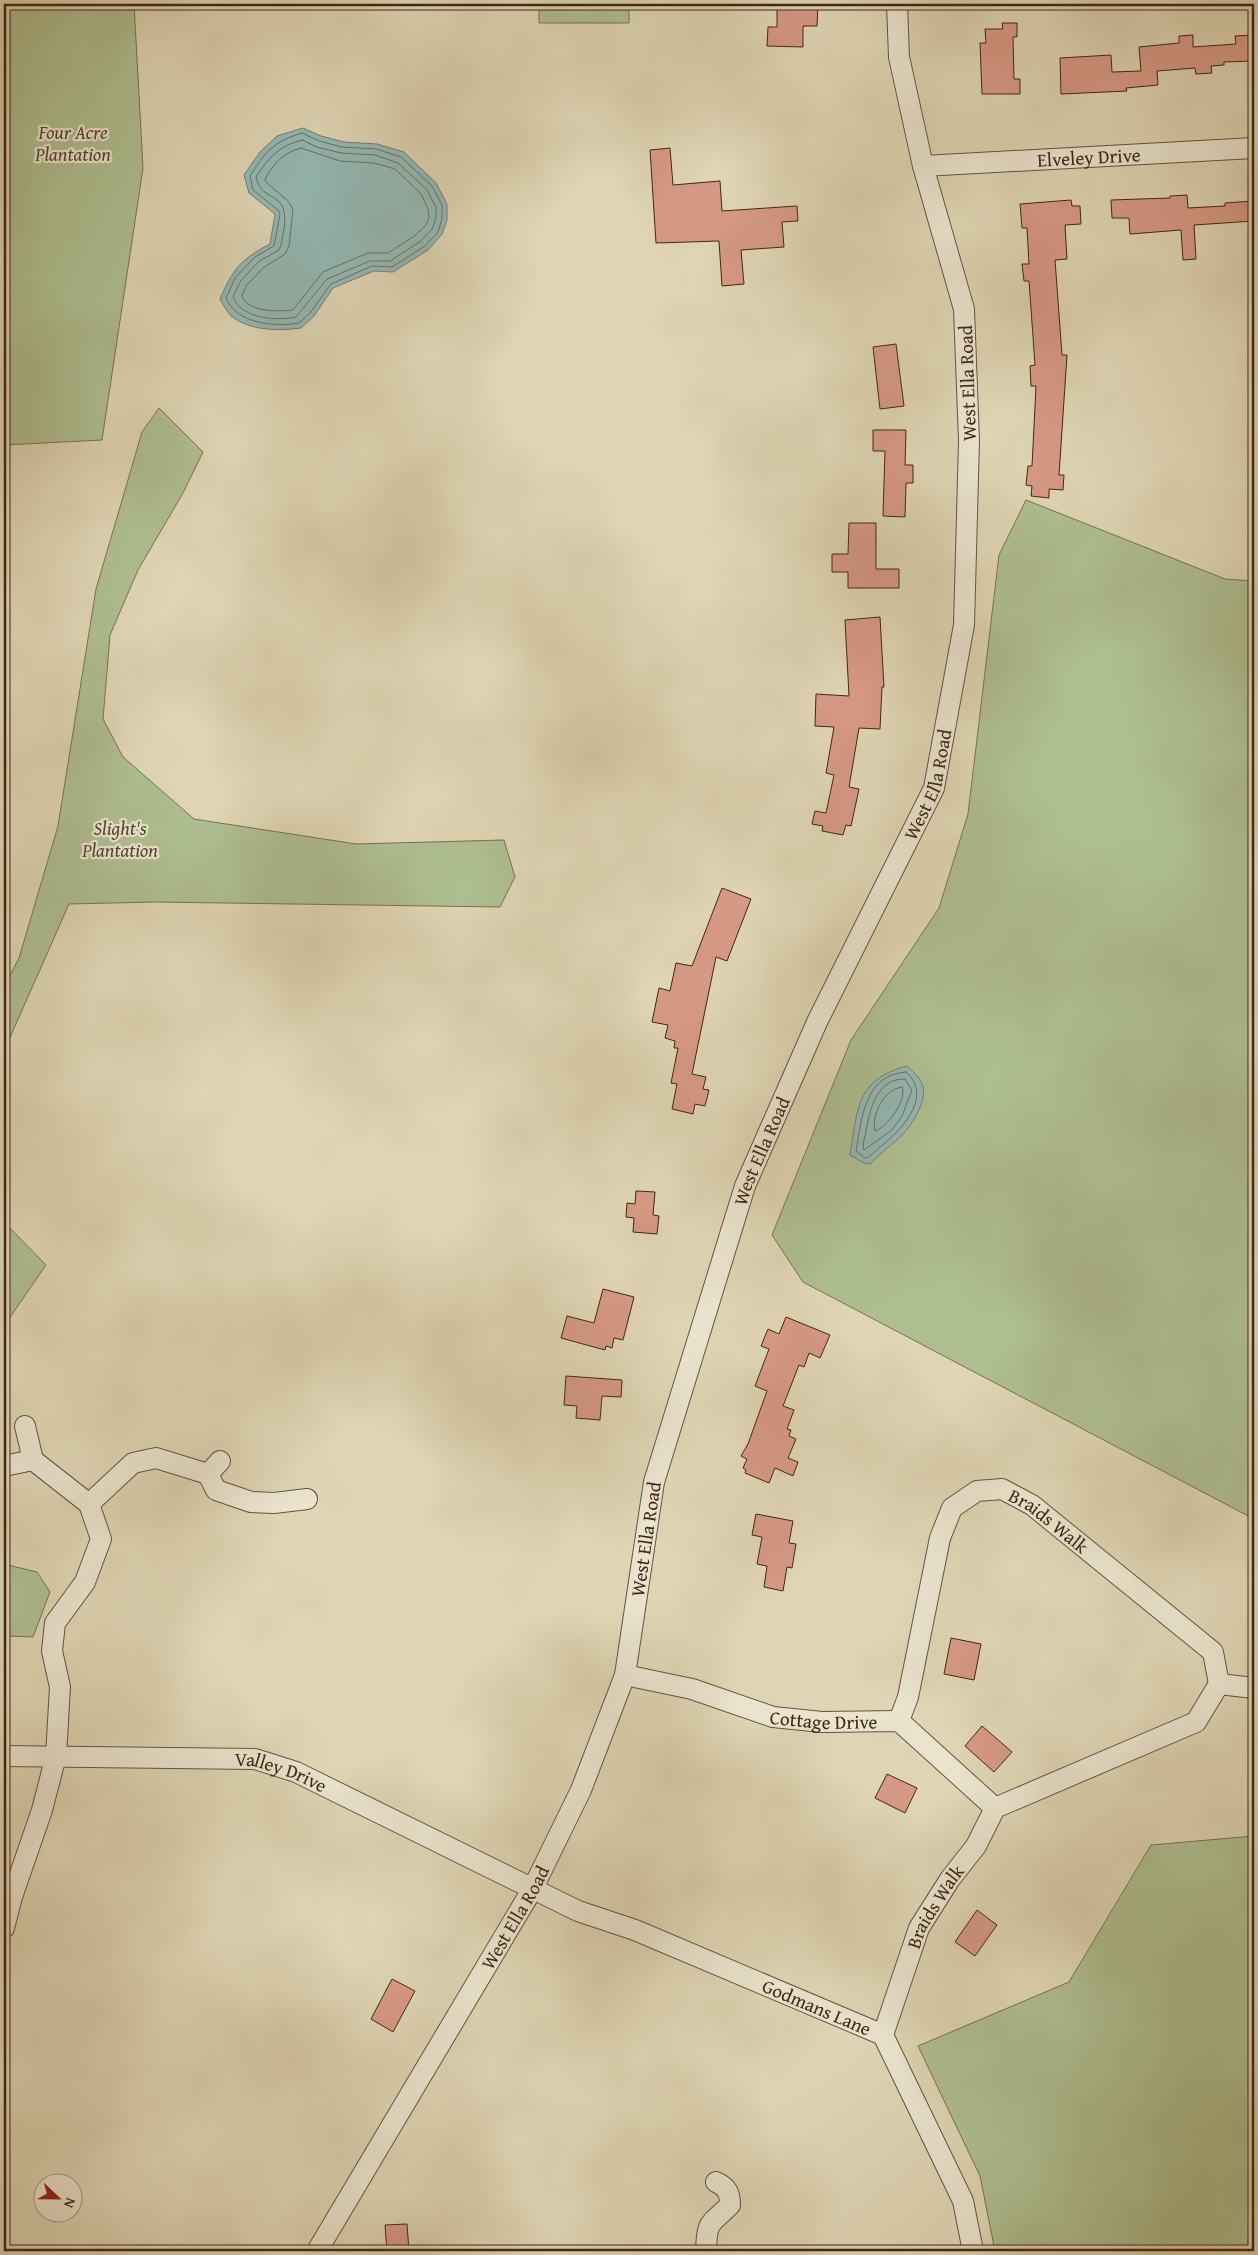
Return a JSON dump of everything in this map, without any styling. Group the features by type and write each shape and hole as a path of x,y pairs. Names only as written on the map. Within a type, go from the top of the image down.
{"street":[{"name":"West Ella Road","path":"322,2250 533,1888 582,1790 625,1675 654,1482 745,1186 817,1022 934,788 964,625 969,441 964,309 923,166 899,57 897,4"},
{"name":"Elveley Drive","path":"923,166 1254,148"},
{"path":"4,1928 12,1897 42,1810 56,1756 60,1688 52,1651 55,1623 85,1582 101,1538 89,1504 33,1460 25,1426"},
{"path":"89,1504 133,1463 156,1458 215,1475 254,1503 307,1499"},
{"path":"4,1466 33,1460"},
{"name":"Braids Walk","path":"899,1721 908,1697 940,1538 952,1508 977,1491 1002,1489 1032,1505 1213,1652 1219,1684"},
{"name":"Cottage Drive","path":"625,1675 692,1689 773,1717 822,1722 899,1721 995,1808"},
{"path":"995,1808 1196,1722 1219,1684 1254,1688"},
{"name":"Valley Drive","path":"4,1756 255,1759 296,1772 533,1888"},
{"name":"Braids Walk","path":"884,2035 919,1928 950,1879 976,1846 995,1808"},
{"name":"Godmans Lane","path":"533,1888 578,1911 635,1930 884,2035 964,2201 974,2251"},
{"path":"706,2251 706,2228 716,2216 730,2205 730,2195 725,2185 716,2182"}],"green space":[{"name":"Four Acre Plantation","path":"4,4 134,4 143,168 102,440 4,445"},
{"path":"539,4 629,4 629,23 539,23"},
{"name":"Slight's Plantation","path":"159,408 203,452 183,493 138,570 110,635 103,719 123,757 194,819 356,844 504,840 515,877 500,907 155,902 69,904 4,1051 4,987 19,958 58,826 96,589 142,432"},
{"path":"1026,500 1225,579 1254,581 1254,1519 803,1282 772,1235 851,1040 939,908 968,814 999,555"},
{"path":"4,1222 46,1265 4,1326"},
{"path":"4,1564 37,1572 50,1592 33,1637 4,1636"},
{"path":"1254,1836 1254,2251 995,2251 980,2176 918,2046 1069,1982 1151,1845"}],"water":[{"path":"303,128 321,136 344,142 377,144 404,152 436,183 447,204 447,220 442,234 428,250 393,272 374,271 333,288 314,316 301,328 265,329 247,325 231,316 220,299 229,280 239,266 270,244 275,214 249,193 244,175 260,152 277,136"},
{"path":"907,1066 916,1075 923,1087 924,1093 920,1107 908,1128 899,1138 870,1164 864,1163 850,1155 862,1098 877,1079"}],"building":[{"path":"777,4 818,4 817,26 803,26 803,47 767,46 768,27 777,27"},
{"path":"1002,23 1017,23 1017,37 1013,37 1014,79 1020,79 1020,94 982,94 980,43 986,43 985,29 1003,29"},
{"path":"1193,35 1193,47 1236,44 1235,36 1254,35 1254,61 1224,62 1224,65 1211,66 1212,73 1196,74 1195,68 1157,71 1158,85 1126,88 1127,91 1061,94 1060,58 1111,55 1112,72 1141,71 1139,47 1179,43 1179,36"},
{"path":"670,148 673,185 720,181 722,211 797,206 798,221 782,222 784,247 741,250 744,284 722,286 719,241 656,243 650,150"},
{"path":"1187,195 1188,208 1225,206 1225,203 1254,201 1254,221 1194,225 1196,259 1183,260 1181,230 1130,234 1129,218 1112,218 1111,200 1170,198 1170,196"},
{"path":"1071,200 1072,206 1080,206 1081,224 1065,225 1067,259 1055,260 1062,355 1067,355 1059,475 1064,475 1063,490 1049,489 1049,498 1031,496 1032,486 1026,485 1028,466 1032,466 1036,386 1031,386 1030,366 1035,365 1029,281 1024,281 1022,264 1029,264 1027,228 1022,228 1020,204"},
{"path":"896,344 904,406 880,409 873,347"},
{"path":"873,430 906,430 905,465 913,465 913,483 906,483 905,517 883,516 885,451 873,451"},
{"path":"849,523 876,523 876,569 899,569 899,588 848,588 848,572 832,572 832,554 848,554"},
{"path":"880,617 884,687 882,687 880,729 859,728 849,787 859,789 851,826 846,825 843,835 822,831 823,826 812,824 815,811 826,813 834,775 826,773 834,727 815,726 816,694 849,696 845,620"},
{"path":"722,888 751,899 727,961 716,957 692,1074 706,1077 703,1089 709,1090 705,1106 695,1104 693,1114 672,1109 677,1084 671,1083 678,1048 674,1048 675,1041 665,1038 668,1025 652,1022 659,988 670,991 676,963 692,966"},
{"path":"636,1191 655,1192 653,1215 659,1216 657,1234 633,1232 634,1218 626,1217 627,1203 635,1204"},
{"path":"603,1289 634,1297 623,1340 614,1338 612,1348 606,1346 605,1350 561,1338 567,1316 594,1323"},
{"path":"786,1317 830,1335 820,1358 809,1353 804,1367 799,1365 783,1406 794,1410 787,1429 791,1430 789,1436 796,1439 788,1458 798,1462 793,1476 775,1468 769,1483 745,1473 746,1470 743,1468 747,1459 741,1456 748,1444 767,1391 755,1386 769,1349 761,1346 768,1329 779,1334"},
{"path":"566,1376 622,1380 621,1397 602,1396 600,1420 576,1418 577,1406 564,1405"},
{"path":"756,1514 793,1521 789,1543 796,1544 792,1568 787,1567 783,1591 764,1587 767,1566 757,1564 762,1537 752,1535"},
{"path":"951,1638 981,1644 974,1680 944,1674"},
{"path":"982,1726 1012,1752 994,1772 965,1746"},
{"path":"887,1774 917,1788 905,1813 875,1798"},
{"path":"977,1910 997,1925 975,1956 955,1942"},
{"path":"392,1979 415,1991 393,2032 371,2019"},
{"path":"407,2224 409,2251 387,2251 385,2225"}]}
